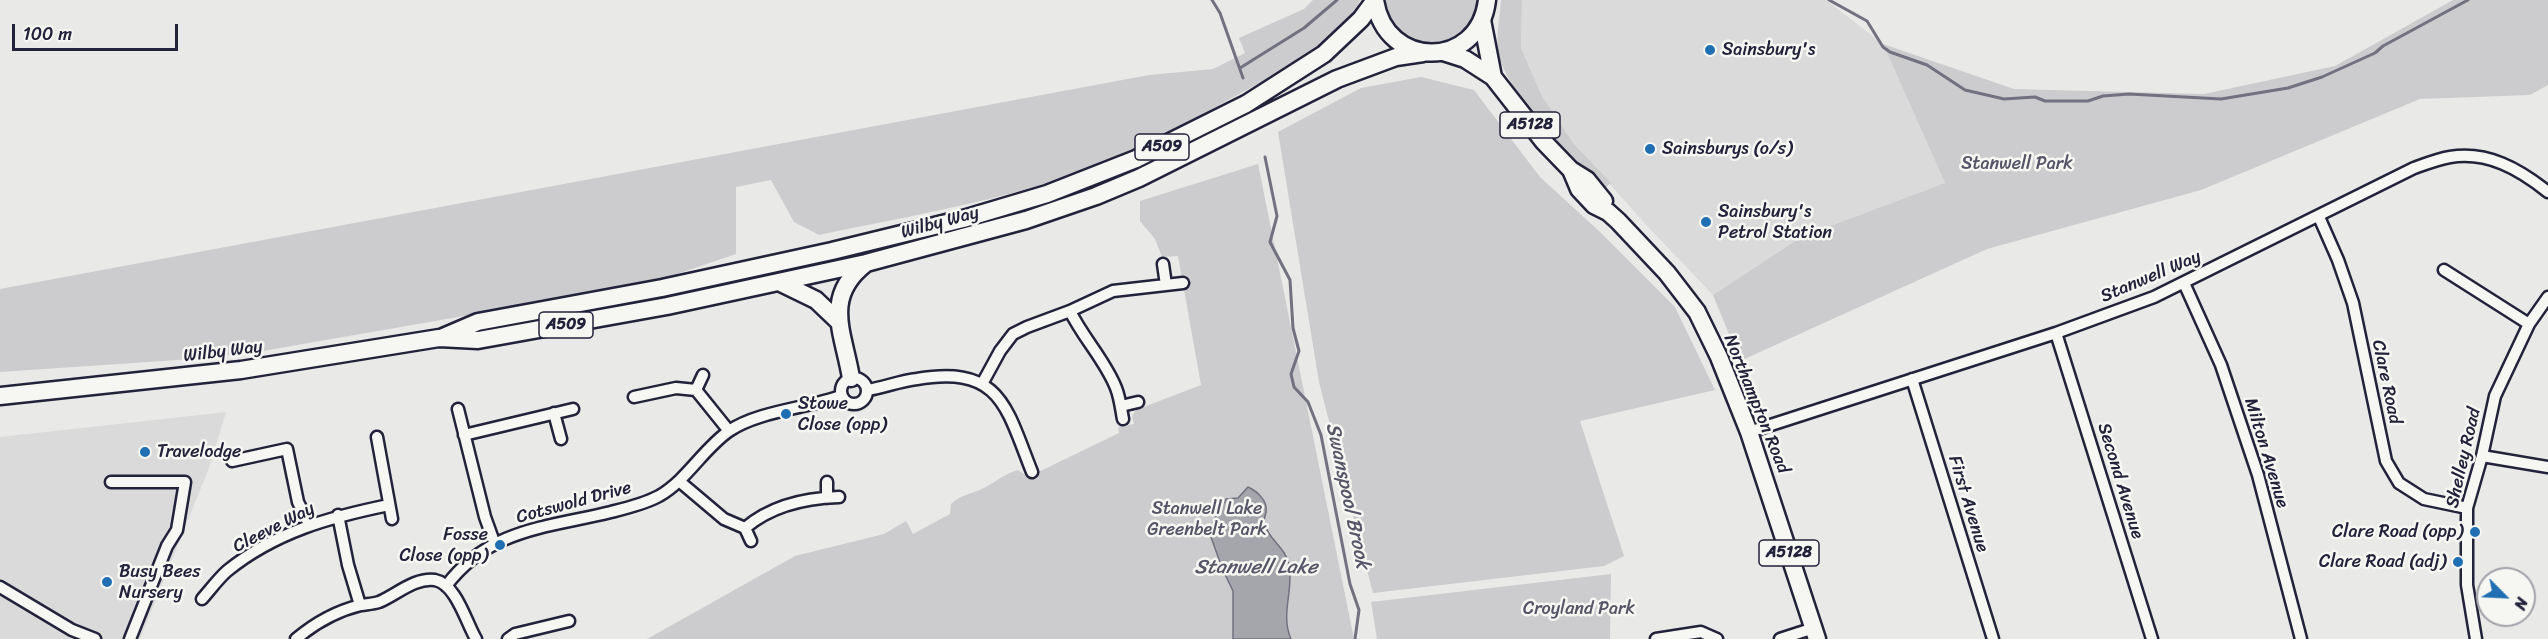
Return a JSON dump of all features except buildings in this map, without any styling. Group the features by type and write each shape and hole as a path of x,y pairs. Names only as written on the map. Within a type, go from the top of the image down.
{"main road":[{"path":"1375,0 1380,21 1393,39 1423,53"},
{"name":"Wilby Way","path":"439,338 478,322 662,288 841,249 973,216 1058,190 1136,159 1246,104 1324,54 1361,19 1375,0"},
{"path":"1443,52 1453,49 1470,37 1482,20 1486,0"},
{"name":"Northampton Road","path":"1482,20 1493,77"},
{"name":"Wilby Way","path":"3,394 67,390 241,370 439,338 478,340 656,308 866,262 1026,220 1096,196 1148,173 1337,79 1396,57 1443,52"},
{"name":"Northampton Road","path":"1443,52 1465,59 1493,77 1544,142 1570,170 1579,189 1594,205 1608,212 1667,273 1697,312 1723,366 1749,432 1815,634"},
{"path":"851,378 838,321 844,287 853,274 866,262"},
{"path":"779,282 816,300 838,321"}],"street":[{"name":"Stanwell Way","path":"1749,432 2056,333 2154,297 2414,168 2448,157 2476,156 2504,163 2548,192"},
{"name":"Clare Road","path":"2319,217 2338,260 2353,303 2386,461 2399,483 2424,499 2467,508"},
{"path":"1163,264 1166,285"},
{"path":"2444,270 2529,324"},
{"path":"982,384 1000,351 1013,334 1113,291 1183,283"},
{"name":"Milton Avenue","path":"2184,283 2221,365 2247,442 2301,639"},
{"name":"Shelley Road","path":"2476,639 2467,585 2467,508 2482,456 2495,396 2529,324 2548,297"},
{"path":"1070,311 1079,329 1109,372 1124,419"},
{"name":"Second Avenue","path":"2056,333 2152,639"},
{"path":"696,390 703,375"},
{"path":"868,390 915,379 960,375 982,384 1002,402 1012,418 1032,472"},
{"path":"851,378 864,382 868,390 866,399 857,405 848,403 841,396 844,383 851,378"},
{"name":"First Avenue","path":"1912,379 1993,639"},
{"path":"634,397 676,388 696,390 729,431"},
{"name":"Cotswold Drive","path":"446,586 458,570 476,554 495,542 535,528 633,506 659,496 679,481 729,431 781,411 841,396"},
{"path":"1121,406 1138,402"},
{"path":"458,409 485,517 495,542"},
{"path":"464,435 573,409"},
{"path":"554,413 561,439"},
{"path":"377,437 392,519"},
{"path":"232,461 287,449 298,502 309,524"},
{"path":"2482,456 2548,467"},
{"path":"679,481 724,519 745,528 751,541"},
{"path":"111,482 185,482 177,530 167,546 130,639"},
{"path":"827,482 827,498"},
{"path":"745,528 758,517 785,505 814,498 839,497"},
{"name":"Cleeve Way","path":"202,599 225,572 258,550 309,524 338,515 389,505"},
{"name":"Cleeve Way","path":"338,515 348,565 360,605"},
{"path":"296,639 310,627 331,615 360,605 377,603 415,583 435,580 446,586 456,597 466,624 476,639"},
{"path":"0,587 72,630 95,639"},
{"path":"508,639 515,634 568,621"},
{"path":"1656,639 1701,632 1717,639"},
{"path":"1780,639 1815,634"}],"shaded area":[{"path":"1522,0 1826,0 1883,44 1945,183 1801,237 1713,295 1574,144 1542,96 1521,48"},
{"path":"226,412 209,468 140,639 0,639 0,437"}],"green space":[{"path":"1313,0 1360,0 1344,27 1331,39 1318,50 1260,85 1259,83 1181,125 1100,164 1017,192 819,235 794,222 771,180 736,187 736,254 671,276 504,309 257,352 192,359 0,372 0,289 1149,75 1213,69 1245,53 1239,38 1304,9"},
{"path":"1384,0 1481,0 1476,20 1464,32 1452,41 1427,46 1415,43 1394,27"},
{"path":"1501,0 1522,0 1521,48 1542,96 1574,144 1611,183 1604,189 1576,163 1542,125 1526,105 1503,67 1498,51"},
{"name":"Stanwell Park","path":"2453,0 2548,0 2548,85 2530,95 2420,99 2201,190 1987,249 1740,361 1713,295 1801,237 1945,183 1883,44 2014,89 2204,94 2335,66"},
{"path":"1421,77 1474,90 1540,177 1599,231 1675,307 1715,390 1580,421 1624,556 1604,566 1373,593 1319,382 1278,132 1361,88"},
{"name":"Stanwell Lake Greenbelt Park","path":"1258,164 1354,639 647,639 795,556 884,534 906,521 913,534 950,514 951,504 962,497 1018,470 1028,477 1119,433 1118,427 1134,424 1132,416 1136,410 1201,385 1178,256 1162,257 1155,239 1140,221 1140,201"},
{"name":"Croyland Park","path":"1611,574 1610,639 1377,639 1371,602"}],"water":[{"name":"Stanwell Lake","path":"1248,487 1264,500 1266,508 1264,521 1267,530 1285,554 1289,565 1287,620 1291,639 1233,639 1233,591 1211,537 1213,522 1226,499 1238,498"}],"waterway":[{"name":"Swanspool Brook","path":"1212,0 1220,13 1243,78"},
{"path":"1240,68 1304,28 1337,0"},
{"path":"1829,0 1867,21 1883,47 1890,52 1927,65 1965,90 2004,99 2035,97 2045,101 2088,101 2103,96 2129,94 2221,99 2288,88 2322,77 2375,53 2383,46 2468,0"},
{"name":"Swanspool Brook","path":"1265,157 1277,216 1270,242 1290,280 1293,328 1299,351 1291,374 1294,387 1308,402 1321,435 1350,584 1359,610 1355,639"}],"place":[{"name":"Sainsbury's","path":"1710,50"},
{"name":"Sainsburys (o/s)","path":"1650,149"},
{"name":"Sainsbury's Petrol Station","path":"1706,222"},
{"name":"Stowe Close (opp)","path":"786,414"},
{"name":"Travelodge","path":"145,452"},
{"name":"Clare Road (opp)","path":"2475,532"},
{"name":"Fosse Close (opp)","path":"500,545"},
{"name":"Clare Road (adj)","path":"2458,562"},
{"name":"Busy Bees Nursery","path":"107,582"}]}
